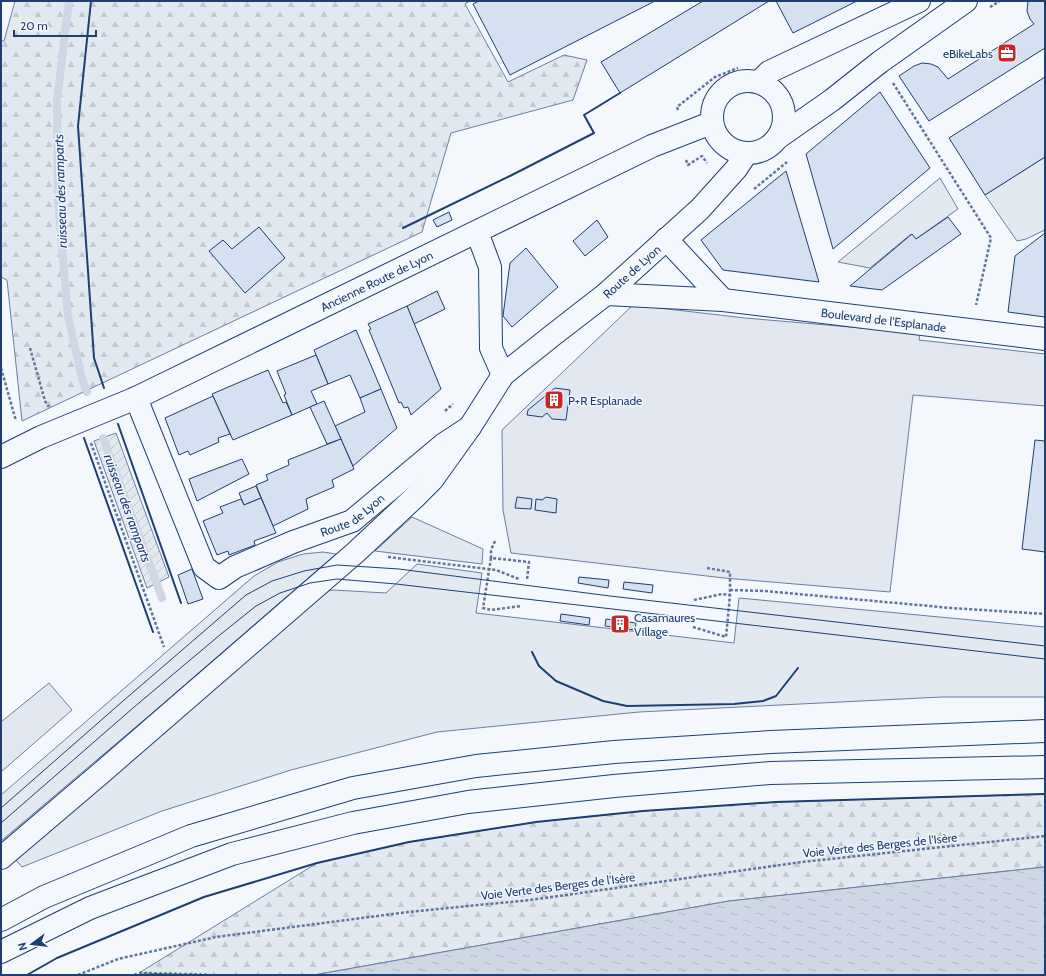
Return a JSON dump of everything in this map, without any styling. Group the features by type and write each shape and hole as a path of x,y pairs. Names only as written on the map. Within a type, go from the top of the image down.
{"main road":[{"path":"759,82 769,72 919,1"},
{"path":"779,137 783,127 784,116 782,105 777,95 769,87 759,82 746,80 734,83 724,89 716,99 711,110 711,123 715,135 723,145 734,151 746,154 759,152 770,146 779,137 832,100 880,62 966,1"},
{"name":"Ancienne Route de Lyon","path":"1,457 42,437 136,398 652,146 711,123"},
{"name":"Route de Lyon","path":"1,858 355,553 415,497 432,480 470,427 504,375 606,294 700,209 717,192 746,154"},
{"path":"476,232 490,267 491,348 504,375"},
{"path":"666,239 723,300"},
{"name":"Boulevard de l'Esplanade","path":"606,294 723,300 1045,339"},
{"name":"Route de Lyon","path":"136,398 204,567 219,578 235,567 293,542 352,521 444,444 470,427"},
{"path":"1,920 44,896 191,836 353,788 476,766 614,752 772,742 1045,731"},
{"path":"1,952 90,908 232,854 353,823 468,802 614,786 770,773 1045,767"}],"path":[{"path":"880,62 992,238 986,267 969,329"},
{"path":"30,348 45,401 75,423 118,520 164,647"},
{"path":"1,368 17,423"},
{"path":"118,520 122,519"},
{"path":"495,541 492,550 484,608 491,610 521,606"},
{"path":"355,553 496,570 519,579"},
{"path":"491,558 529,562 527,580"},
{"path":"693,627 726,637 730,595 730,572 707,568"},
{"path":"730,590 765,591 951,608 1045,614"},
{"path":"694,600 722,594 730,595"},
{"name":"Voie Verte des Berges de l'Isère","path":"78,975 118,959 216,938 408,912 530,900 802,862 1045,836"}],"green space":[{"path":"15,1 470,1 465,4 508,82 564,55 587,60 573,100 451,133 422,232 22,421 7,280 1,277 1,41 4,41"},
{"path":"1045,157 1045,230 1026,239 1017,241 985,195"},
{"path":"940,178 958,209 916,239 911,234 870,268 838,262"},
{"path":"116,433 169,577 147,588 94,441"},
{"path":"412,517 483,549 482,564 375,551"},
{"path":"323,552 336,554 163,704 1,841 1,795 254,576 278,562 303,554"},
{"path":"417,564 482,573 476,613 734,643 739,598 1045,627 1045,697 942,697 639,712 437,732 291,770 162,811 22,867 14,858 318,592 334,590 386,593"},
{"path":"1045,794 1045,867 729,901 314,975 139,973 317,863 409,842 536,822 643,811 776,802"}],"shaded area":[{"name":"P+R Esplanade","path":"633,305 745,318 920,333 919,340 1045,354 1045,406 913,395 890,592 724,578 511,553 503,510 502,430"},
{"path":"49,683 72,710 1,772 1,722"}],"water":[{"path":"1045,867 1045,975 314,975 729,901"}],"building":[{"path":"479,1 655,1 510,75 473,4"},
{"path":"703,1 769,1 620,93 601,62"},
{"path":"776,1 857,1 793,33"},
{"path":"1028,1 1045,1 1045,48 929,121 899,76 914,66 922,63 931,64 938,67 948,79 1034,24 1027,11"},
{"path":"1045,77 1045,157 985,195 949,138"},
{"path":"880,92 930,168 833,249 806,154"},
{"path":"786,171 819,282 723,270 701,240"},
{"path":"449,212 452,220 437,227 433,220"},
{"path":"948,217 961,234 882,290 850,286 912,234 916,239"},
{"path":"597,220 608,237 585,256 573,241"},
{"path":"259,227 285,258 245,293 209,251 223,240 232,249"},
{"path":"1045,233 1045,317 1008,312 1015,256"},
{"path":"526,248 558,287 512,327 503,316 510,263"},
{"path":"437,291 445,309 414,324 407,306"},
{"path":"407,306 441,389 411,415 408,407 404,408 401,402 399,403 369,330 371,329 368,324"},
{"path":"356,330 381,389 360,398 350,375 328,384 314,350"},
{"path":"316,355 328,384 311,391 317,404 292,415 277,371"},
{"path":"268,370 283,403 286,402 292,415 233,440 212,394"},
{"name":"P+R Esplanade","path":"555,388 570,390 566,420 552,419 547,413 542,417 527,415 528,410"},
{"path":"381,389 397,428 353,466 335,426 365,412 360,398"},
{"path":"213,396 230,434 218,438 219,442 190,455 188,451 179,455 165,418"},
{"path":"324,401 341,439 327,444 310,407"},
{"path":"341,439 354,469 332,480 334,487 306,499 308,509 273,526 256,485 268,480 266,475 289,465 288,460"},
{"path":"1035,440 1045,441 1045,552 1022,549"},
{"path":"242,459 249,474 197,501 189,479"},
{"path":"256,486 261,498 244,505 239,493"},
{"path":"517,497 532,499 531,509 515,508"},
{"path":"546,497 557,499 556,513 535,510 536,499 542,500"},
{"path":"261,498 276,533 254,541 255,545 229,555 228,551 217,555 203,521 223,513 220,507 241,499 244,505"},
{"path":"192,569 203,599 188,604 178,575"},
{"name":"Casamaures Village","path":"579,577 609,580 608,588 578,583"},
{"name":"Casamaures Village","path":"624,582 653,585 652,593 623,589"},
{"path":"561,614 590,618 589,625 560,621"},
{"name":"Casamaures Village","path":"606,619 636,623 635,630 605,626"}],"waterway":[{"name":"ruisseau des ramparts","path":"69,1 57,100 58,201 68,316 82,379 87,392"},
{"name":"ruisseau des ramparts","path":"103,438 162,598"}],"tram line":[{"path":"1,808 246,595 272,581 304,571 337,565 399,569 610,596 1045,646"},
{"path":"1,823 133,708 256,606 280,593 310,583 337,579 396,584 1045,659"}],"hedge":[{"path":"135,975 139,973 210,975"}],"wall":[{"path":"91,1 78,126 94,358 104,388"},
{"path":"403,228 594,133 584,115 620,93"},
{"path":"118,424 181,603"},
{"path":"84,438 153,632"},
{"path":"532,652 539,666 556,681 603,701 627,706 734,704 763,701 776,696 798,668"},
{"path":"27,975 57,958 204,897 317,863 409,842 536,822 643,811 776,802 1045,794"}],"place":[{"name":"eBikeLabs","path":"1007,53"},
{"name":"P+R Esplanade","path":"554,400"},
{"name":"Casamaures Village","path":"620,624"}]}
